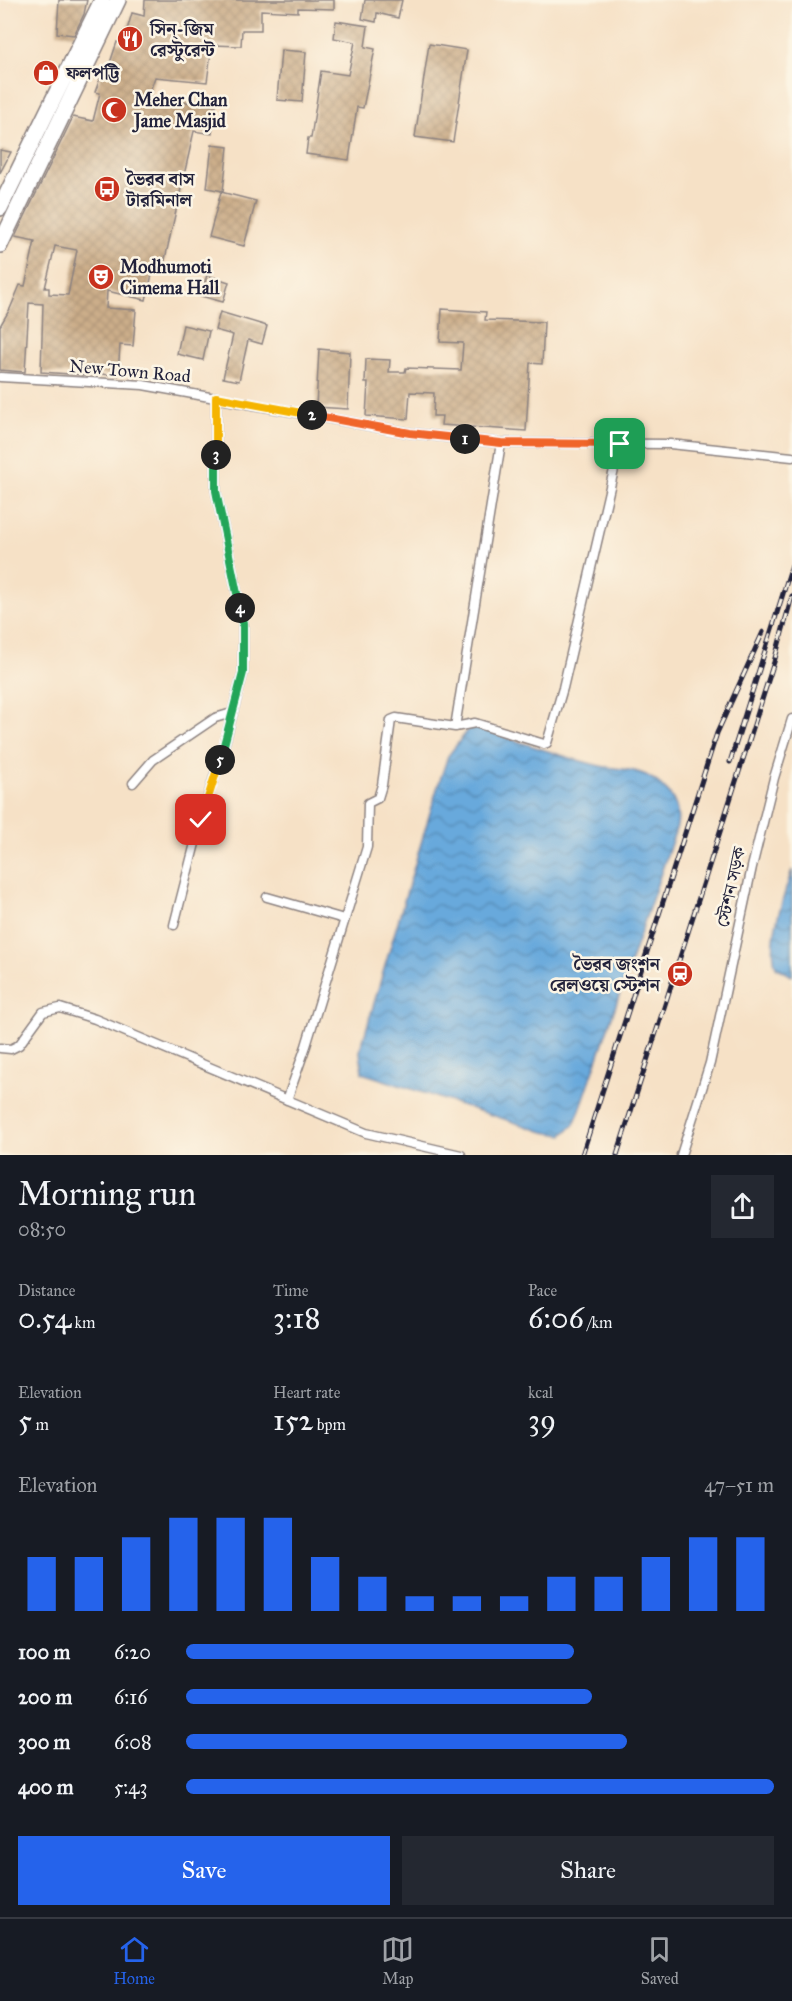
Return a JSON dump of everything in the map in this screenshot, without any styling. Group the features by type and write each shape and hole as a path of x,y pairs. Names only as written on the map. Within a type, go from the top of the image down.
{"highway":[{"path":"0,208 102,0"},
{"path":"0,245 118,0"}],"street":[{"name":"New Town Road","path":"0,377 143,386 216,397 410,433 501,443 670,444 792,457"},
{"path":"174,926 201,820 243,673 243,623 216,491 216,397"},
{"path":"455,727 501,443"},
{"path":"287,1100 306,1046 367,847 368,804 378,798 382,786 391,720 396,718 455,727 471,722 547,743 560,698 620,444"},
{"path":"133,783 153,760 215,718 232,712"},
{"name":"স্টেশন সড়ক","path":"681,1155 710,1063 752,867 774,778 792,719"},
{"path":"267,897 344,919"},
{"path":"0,1048 11,1049 19,1045 43,1012 60,1008 95,1018 366,1133 460,1155"}],"water":[{"path":"471,726 584,762 641,773 666,790 677,809 677,826 580,1110 574,1124 563,1135 544,1132 362,1073 360,1051 437,789 448,756"},
{"path":"792,870 792,976 776,967 774,945 781,906"}],"building":[{"path":"59,0 87,0 84,14 74,35 57,33"},
{"path":"145,0 334,0 334,9 298,8 298,12 261,10 261,30 242,30 241,46 212,45 207,82 155,77 148,97 216,106 212,134 194,131 163,268 154,266 146,300 107,291 106,308 136,310 133,346 120,345 118,376 85,372 84,375 41,372 43,304 29,303 25,372 0,370 0,326 20,285 25,286 35,241 15,237 73,117 93,121 100,93 95,92 102,73 106,75 117,42 123,44 132,13 144,16","holes":["55,246 77,250 68,295 49,294 49,288 45,288"]},
{"path":"365,0 402,0 398,18 377,13 376,22 362,19"},
{"path":"336,21 368,26 365,47 375,49 363,108 357,107 349,160 306,154 308,138 311,138 321,71 348,75 355,42 334,38"},
{"path":"429,44 467,50 453,142 415,137"},
{"path":"281,50 306,52 302,102 277,100"},
{"path":"212,145 228,147 223,191 207,188"},
{"path":"0,150 11,152 0,173"},
{"path":"221,192 256,201 244,246 209,237"},
{"path":"207,275 229,282 223,302 201,296"},
{"path":"442,309 486,312 485,320 544,322 542,364 530,363 526,431 441,425 442,416 433,416 434,393 410,392 408,419 366,416 368,383 365,383 366,359 390,360 389,372 405,372 406,368 461,370 463,343 440,342"},
{"path":"220,312 267,326 262,344 248,340 239,381 223,378 233,335 215,330"},
{"path":"183,325 209,331 203,360 177,354"},
{"path":"319,349 350,352 348,409 316,407"}],"railway":[{"path":"730,762 792,565"},
{"path":"617,1155 774,662 792,596"},
{"path":"582,1155 717,733 763,632"}],"place":[{"name":"সিন্-জিম রেস্টুরেন্ট","path":"130,39"},
{"name":"ফলপট্টি","path":"46,73"},
{"name":"Meher Chan Jame Masjid","path":"114,110"},
{"name":"ভৈরব বাস টারমিনাল","path":"107,189"},
{"name":"Modhumoti Cimema Hall","path":"101,277"},
{"name":"ভৈরব জংশন রেলওয়ে স্টেশন","path":"680,974"}],"route":[{"path":"201,820 243,673 243,623 216,491 216,397 410,433 501,443 620,444"}]}
